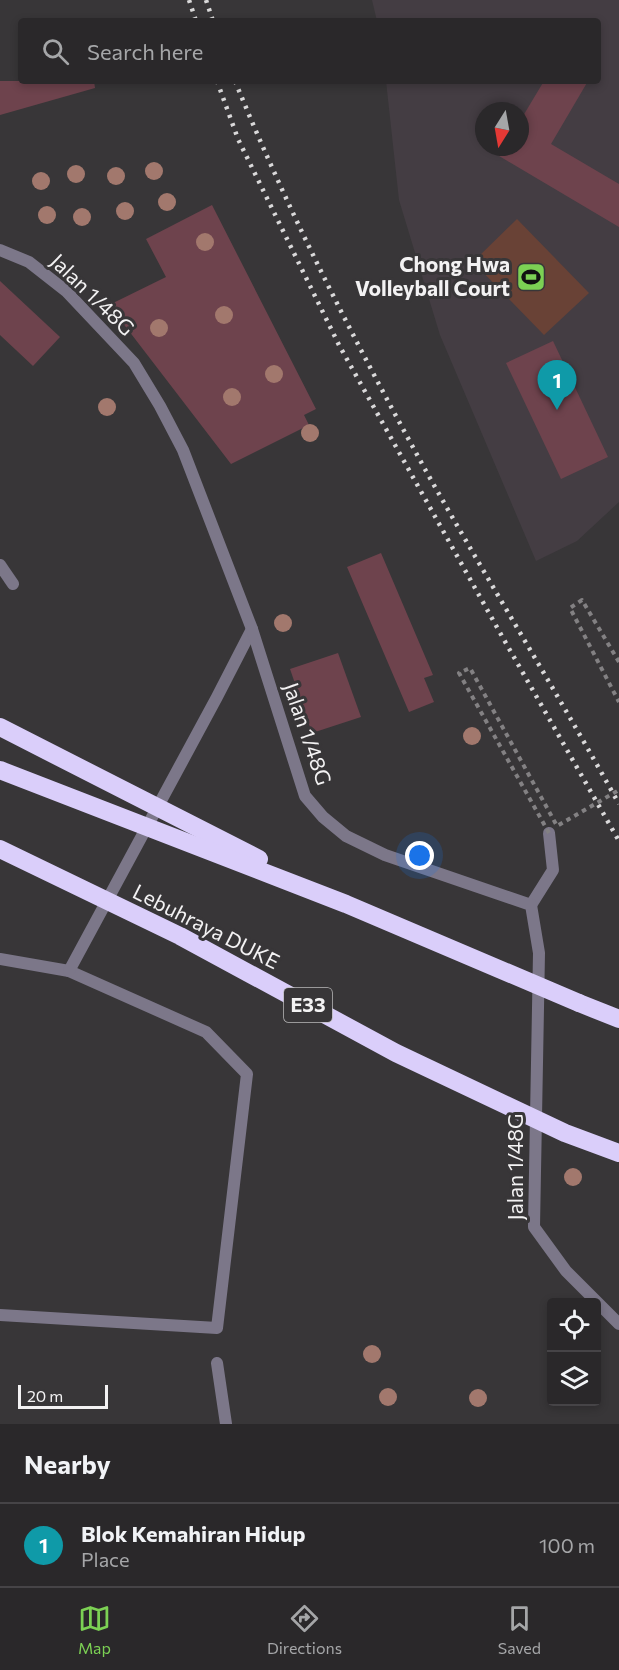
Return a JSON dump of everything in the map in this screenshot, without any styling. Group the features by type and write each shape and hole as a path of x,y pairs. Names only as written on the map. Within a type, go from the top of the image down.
{"highway":[{"path":"0,727 346,904"},
{"path":"0,770 346,904 619,1018"},
{"name":"Lebuhraya DUKE","path":"0,849 180,936 396,1053 565,1133 619,1153"}],"street":[{"name":"Jalan 1/48G","path":"0,250 29,262 66,291 134,363 160,406 183,450 252,629 305,796 323,817 346,836 386,855 531,905 538,953 534,1227 566,1271 619,1324"},
{"path":"0,565 13,584"},
{"path":"69,971 252,629"},
{"path":"531,905 553,870 549,833"},
{"path":"0,959 69,971 206,1032 247,1074 217,1328 0,1315"},
{"path":"217,1363 226,1424"}],"path":[{"path":"619,662 582,600 570,608 619,702"},
{"path":"549,833 459,673 470,668 557,826 619,790"}],"shaded area":[{"path":"372,0 619,0 619,502 577,541 536,561 440,335 399,200 386,84 601,84 601,18 376,18"},
{"name":"Chong Hwa Volleyball Court","path":"517,219 589,293 544,335 473,262"}],"building":[{"path":"0,81 18,81 18,84 94,84 95,88 0,115"},
{"path":"542,84 586,84 551,144 619,184 619,227 499,156 529,156 529,106"},
{"path":"212,205 316,409 304,415 309,425 231,464 109,305 166,277 146,239"},
{"path":"0,281 60,337 33,366 0,335"},
{"path":"553,341 608,457 561,479 506,363"},
{"path":"381,553 433,675 424,678 434,702 409,712 347,567"},
{"path":"338,653 361,717 312,733 290,669"}],"railway":[{"path":"189,0 195,18"},
{"path":"206,0 212,18"},
{"path":"218,84 238,139 339,345 619,841"},
{"path":"236,84 301,230 374,375 426,471 619,804"}],"place":[{"name":"Chong Hwa Volleyball Court","path":"531,277"},
{"name":"Blok Kemahiran Hidup","path":"557,410"}]}
